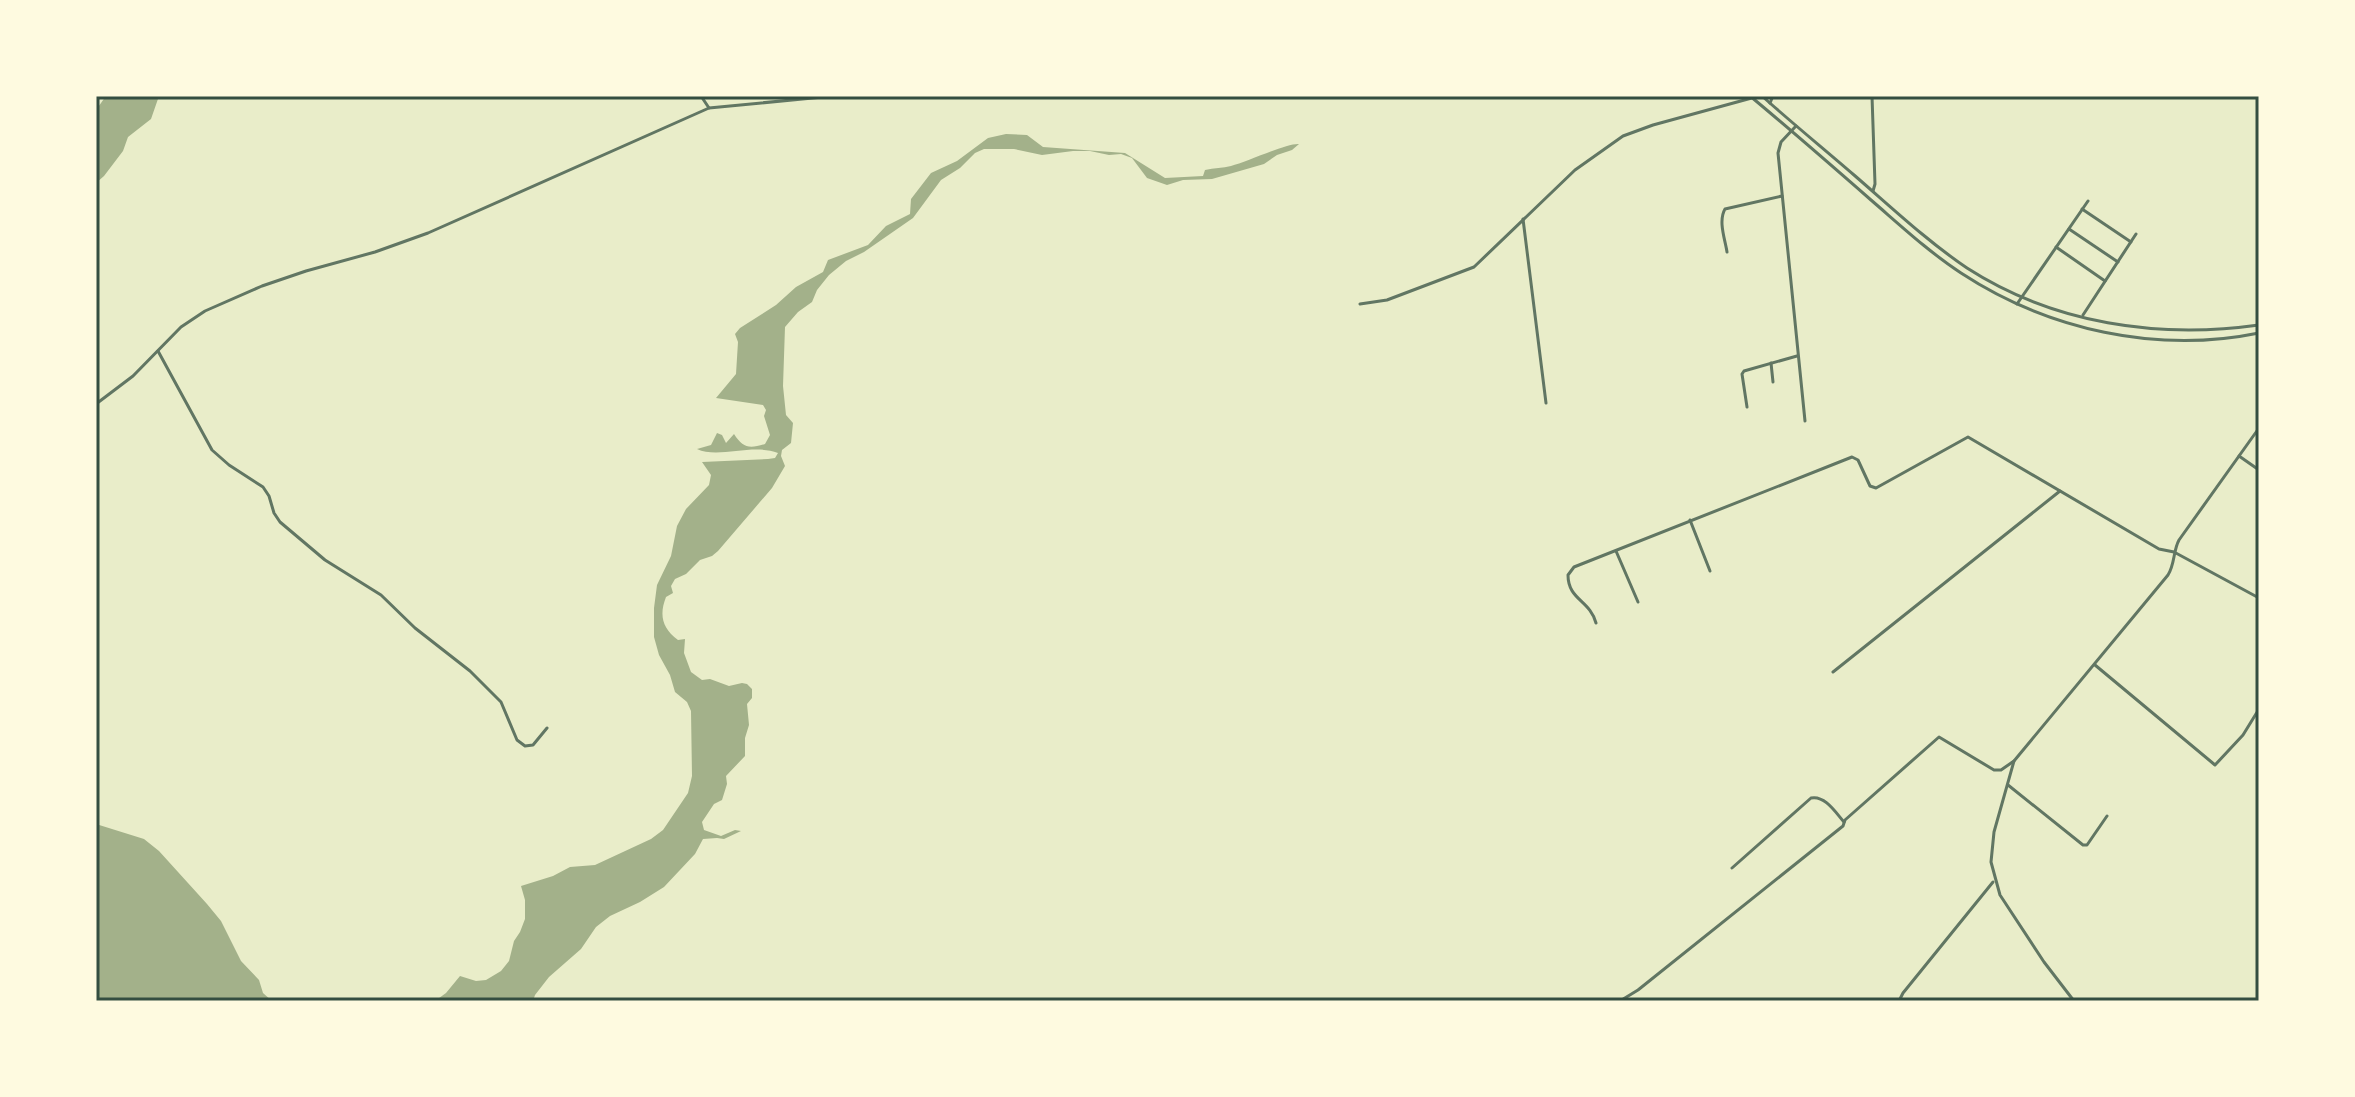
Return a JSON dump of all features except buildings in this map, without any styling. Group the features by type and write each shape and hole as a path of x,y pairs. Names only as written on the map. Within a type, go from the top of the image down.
{"street":[{"path":"701,96 709,108"},
{"path":"96,404 125,383 181,327 214,307 262,286 410,240 709,108 833,96"},
{"path":"1736,102 1738,96"},
{"path":"1360,304 1387,300 1474,267 1575,170 1623,136 1761,96 1956,260 1994,284 2115,325 2162,330 2259,325"},
{"path":"1770,103 1773,96"},
{"path":"1872,96 1873,191"},
{"path":"1751,97 1933,253 1974,281 2017,304 2078,326 2120,335 2170,340 2221,339 2259,333"},
{"path":"1796,126 1781,142 1779,150 1805,421"},
{"path":"1727,252 1722,223 1725,209 1782,196"},
{"path":"2017,304 2088,201"},
{"path":"2082,209 2131,242"},
{"path":"1523,219 1546,403"},
{"path":"2069,229 2118,262"},
{"path":"2078,326 2136,234"},
{"path":"2056,247 2105,281"},
{"path":"158,351 209,445 224,462 263,487 274,513 284,526 325,560 381,595 415,628 480,680 501,702 519,743 533,745 547,728"},
{"path":"1747,407 1744,371 1798,356"},
{"path":"1771,363 1773,382"},
{"path":"1620,1001 1638,990 1843,826 1939,737 1994,770 2001,770 2014,761 2170,572 2179,540 2259,428"},
{"path":"1596,623 1589,608 1571,592 1568,575 1574,567 1852,457 1858,460 1870,486 1876,488 1968,437 2159,549 2174,552 2259,598"},
{"path":"2238,456 2259,470"},
{"path":"1833,672 2060,491"},
{"path":"1690,520 1710,571"},
{"path":"1616,551 1638,602"},
{"path":"2093,664 2215,765 2243,735 2259,709"},
{"path":"2014,761 1992,839 1991,862 1995,881 2010,913 2074,1001"},
{"path":"2008,785 2083,845 2087,845 2107,816"},
{"path":"1732,868 1811,798 1822,799 1844,822"},
{"path":"1899,1001 1995,881"}],"shaded area":[{"path":"106,96 159,96 151,119 128,137 123,151 96,183 96,110"},
{"path":"1006,134 1027,135 1043,147 1125,153 1165,178 1203,176 1205,170 1231,166 1299,144 1264,164 1212,179 1183,180 1167,185 1147,178 1132,158 1121,154 1073,151 1042,155 1014,149 984,149 941,180 913,218 829,275 812,302 785,327 783,386 786,415 793,423 791,443 782,450 785,466 772,488 718,551 675,579 671,586 673,593 666,597 663,610 663,621 668,631 678,640 685,639 684,653 691,672 702,680 710,679 729,686 742,683 752,689 752,698 747,704 749,725 745,756 726,776 722,800 714,804 702,822 704,830 721,836 735,830 741,831 724,839 703,839 695,854 664,887 596,927 581,949 549,977 533,1001 435,1001 460,976 476,981 486,980 501,971 509,961 514,941 525,919 521,886 570,867 595,865 651,839 663,830 688,793 692,776 691,711 687,702 675,692 654,637 657,585 671,556 677,526 686,509 709,485 711,475 702,462 768,459 775,458 778,453 768,450 705,452 697,449 711,445 717,433 726,443 734,434 740,442 751,447 765,444 770,435 763,405 716,398 736,374 738,342 735,334 796,287 823,272 828,260 868,245 886,226 910,214 911,199 931,173 957,161 988,138"},
{"path":"96,824 144,839 159,851 221,921 241,961 259,980 263,993 272,1001 96,1001"}]}
